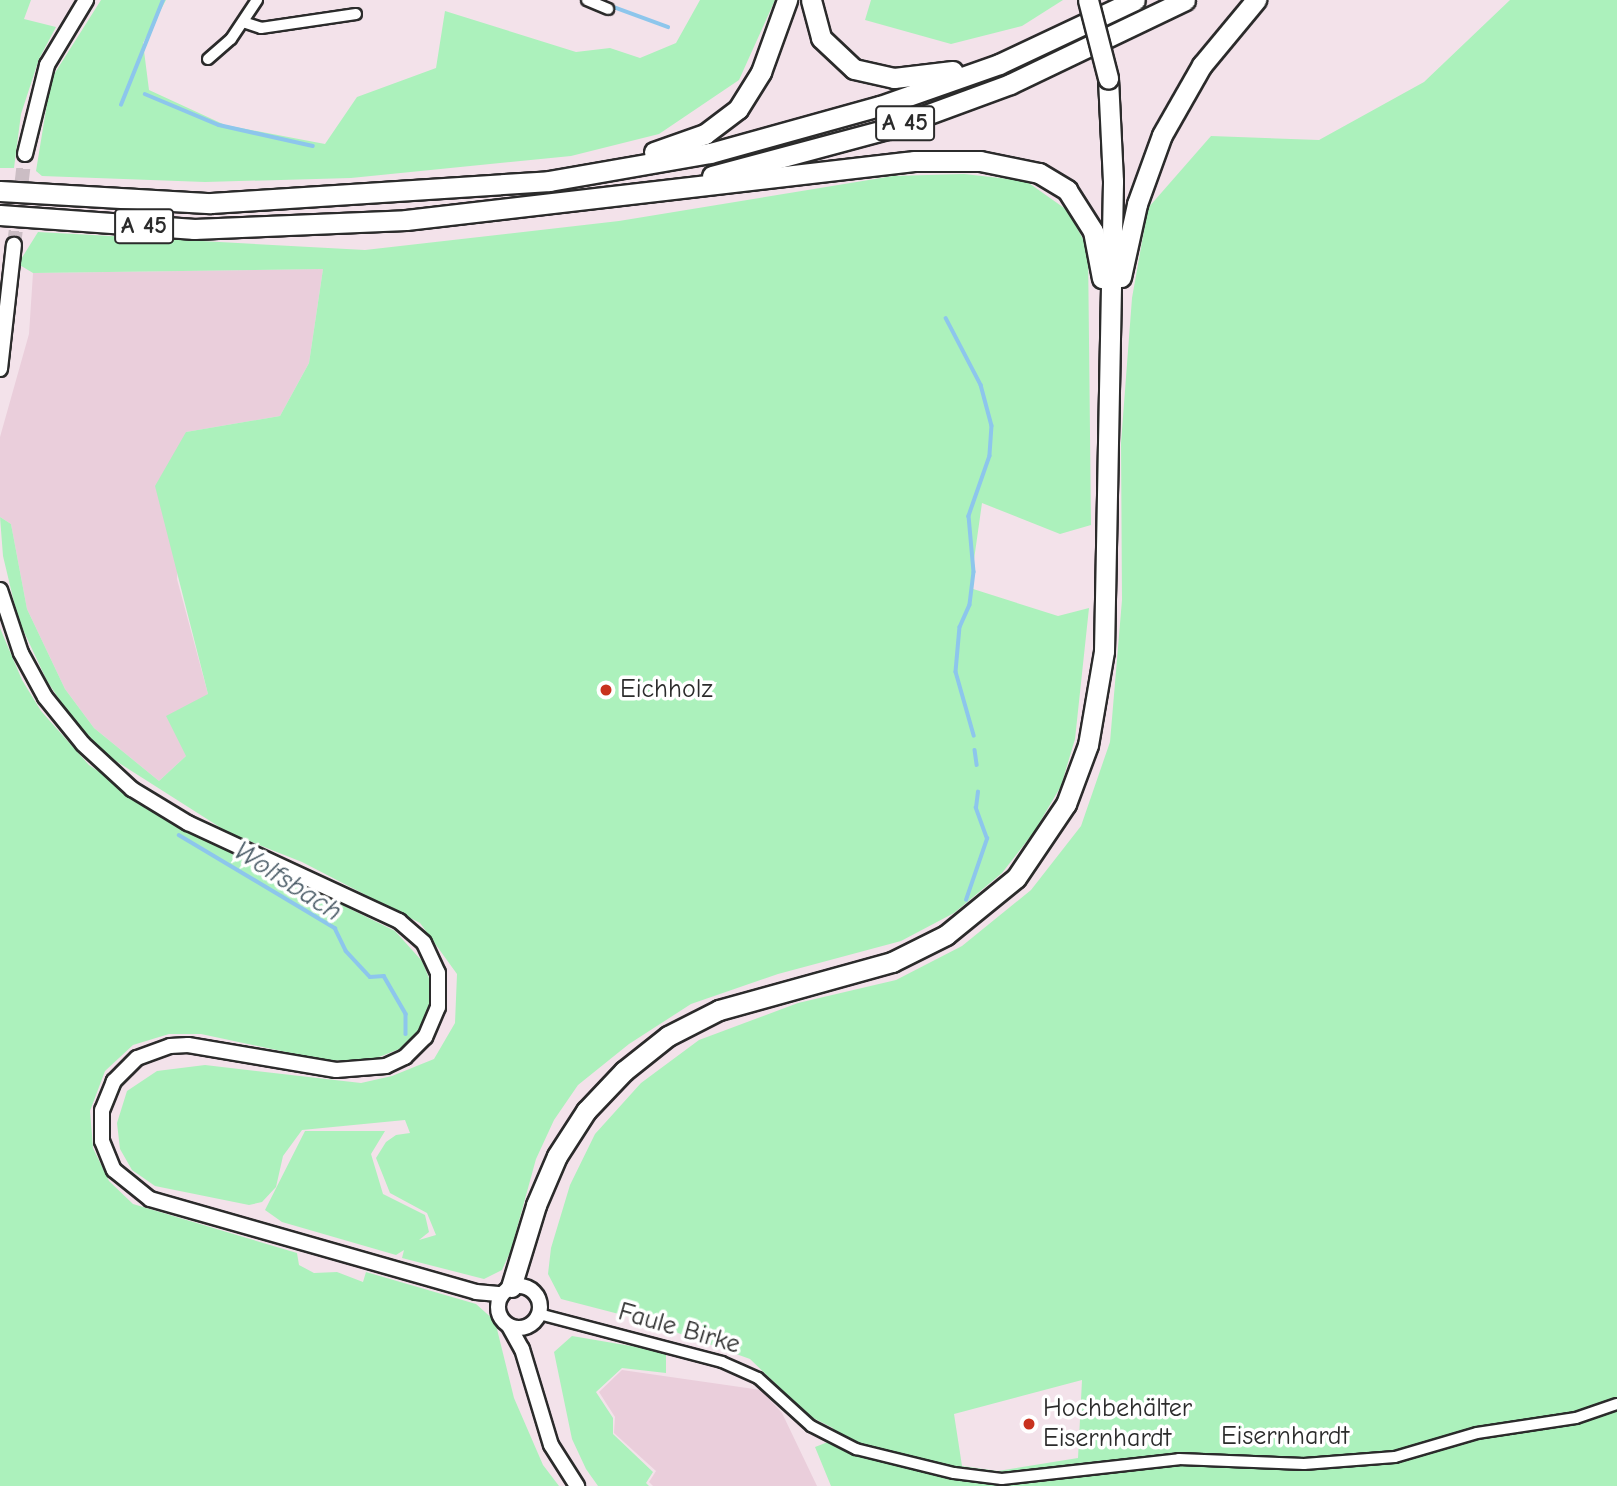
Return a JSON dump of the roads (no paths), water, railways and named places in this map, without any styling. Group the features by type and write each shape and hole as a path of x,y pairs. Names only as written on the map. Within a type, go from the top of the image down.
{"highway":[{"path":"549,181 686,143 723,123 738,109 761,72 787,0"},
{"path":"811,0 814,20 827,46 846,64 864,72 903,78 999,64"},
{"path":"509,1294 523,1257 541,1192 571,1133 604,1090 645,1052 719,1010 892,962 946,935 994,899 1052,830 1078,776 1101,683 1113,147 1108,78 1088,0"},
{"name":"A 45","path":"0,191 211,204 549,181 710,153 790,132 999,64 1135,0"},
{"name":"A 45","path":"0,215 194,229 406,220 608,198 717,175 888,129 1068,59 1185,0"},
{"path":"1110,329 1137,204 1162,135 1202,65 1256,0"},
{"path":"608,198 914,161 972,160 1025,168 1059,184 1086,216 1097,247 1110,329"}],"main road":[{"path":"25,154 47,65 86,0"},
{"path":"0,369 15,245"},
{"path":"0,590 21,653 45,697 83,744 124,781 188,823 399,921 424,943 438,973 438,1007 425,1037 405,1057 386,1066 337,1070 188,1045 170,1045 137,1058 114,1081 102,1110 102,1141 114,1170 150,1199 476,1292 537,1295 534,1320 522,1349"},
{"path":"509,1294 509,1326 522,1349 537,1412 551,1445 577,1486"},
{"path":"509,1326 534,1320"}],"street":[{"path":"208,59 243,22 257,0"},
{"path":"587,0 608,9"},
{"path":"243,22 261,28 356,14"},
{"name":"Faule Birke","path":"534,1320 722,1362 758,1378 811,1426 828,1435"},
{"name":"Eisernhardt","path":"828,1435 856,1449 942,1470 1002,1479 1179,1459 1304,1464 1395,1457 1477,1433 1576,1418 1617,1404"}],"waterway":[{"name":"Wolfsbach","path":"121,105 163,0"},
{"path":"608,5 668,27"},
{"path":"145,94 219,125 313,146"},
{"path":"946,318 981,385 992,426 990,456 969,516 974,572 970,605 960,627 956,672 974,735"},
{"path":"975,750 977,765"},
{"path":"966,900 987,839 976,808 978,792"},
{"name":"Wolfsbach","path":"179,835 335,928 346,951 370,977 384,976 406,1014 406,1034"}],"tunnel":[{"path":"14,245 25,154"}],"place":[{"name":"Eichholz","path":"606,690"},
{"name":"Hochbehälter Eisernhardt","path":"1029,1424"}]}
